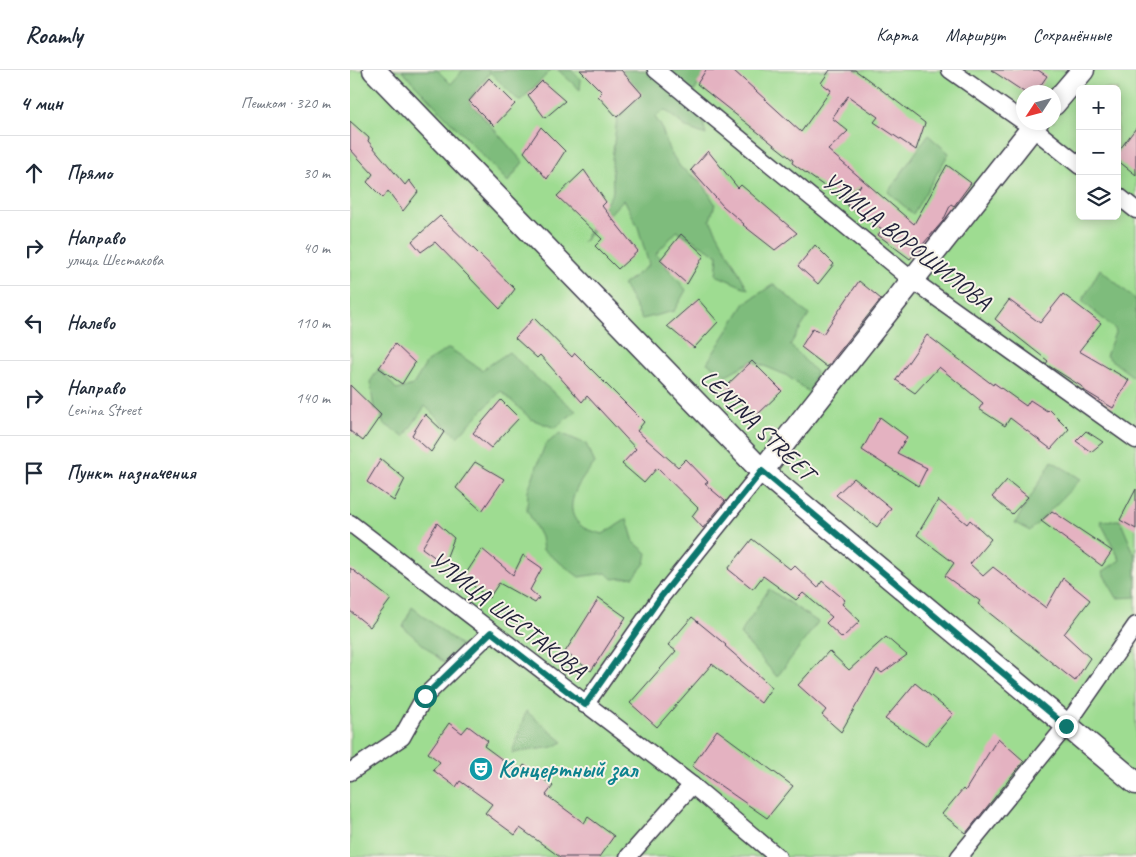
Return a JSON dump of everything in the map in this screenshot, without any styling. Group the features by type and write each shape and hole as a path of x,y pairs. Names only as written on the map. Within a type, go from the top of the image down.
{"street":[{"name":"LENINA STREET","path":"374,70 762,471 1136,783"},
{"name":"УЛИЦА ВОРОШИЛОВА","path":"656,70 912,280 1136,440"},
{"path":"950,70 1016,115"},
{"path":"1061,96 1083,70"},
{"path":"585,705 660,598 912,280 1024,130"},
{"path":"1036,130 1076,163"},
{"path":"1121,198 1136,210"},
{"name":"УЛИЦА ШЕСТАКОВА","path":"350,523 585,705 692,785 778,857"},
{"path":"959,857 1066,726 1136,625"},
{"path":"350,772 402,737 425,696 491,632"},
{"path":"628,857 692,785"}],"green space":[{"path":"350,70 1136,70 1136,857 350,857"},
{"path":"437,70 451,84 463,70 551,70 520,102 490,72 469,101 523,162 508,182 402,71"},
{"path":"558,70 571,70 581,80 580,90"},
{"path":"623,70 645,70 663,81 702,118 706,135 687,128 665,110 655,117 661,126 669,150 681,168 702,182 715,204 710,220 748,289 716,275 718,255 677,231 656,254 686,290 674,311 642,319 623,285 649,265 638,227 624,199 583,242 613,192 612,159"},
{"path":"665,70 706,70 693,94"},
{"path":"928,135 949,153 913,214 888,192"},
{"path":"1100,269 1136,300 1136,379 1106,356 1116,330 1082,301"},
{"path":"774,284 809,315 790,345 816,372 810,393 786,375 752,361 726,375 707,363 745,303"},
{"path":"449,348 482,370 509,352 535,377 576,411 555,428 531,419 501,391 457,437 425,406 404,437 383,423 381,415 374,408 370,382 379,368 397,390 413,385 427,362"},
{"path":"560,433 586,444 595,463 578,486 574,495 572,512 576,521 586,529 603,534 627,519 634,542 647,553 645,563 634,577 612,579 606,573 579,577 543,550 541,537 527,510 528,490 545,445"},
{"path":"1052,461 1081,479 1030,531 1015,523"},
{"path":"1120,520 1136,558 1136,597 1117,598 1102,572 1120,560 1100,521"},
{"path":"769,589 818,622 777,677 740,634"},
{"path":"412,607 463,647 451,669 403,627"},
{"path":"526,711 563,742 553,747 512,753"}],"building":[{"path":"580,70 621,70 642,94 617,117 598,96 602,92"},
{"path":"706,70 733,70 801,132 831,90 821,83 830,70 855,70 870,81 925,123 916,150 874,122 878,117 848,96 832,118 848,131 828,150 914,224 947,165 971,183 954,206 951,204 943,221 910,259 878,235 882,229 848,206 847,203 861,185 842,199 792,163 793,160 697,84"},
{"path":"991,70 1038,70 1047,76 1041,85 1016,85 1016,87"},
{"path":"489,78 515,104 494,126 469,101"},
{"path":"542,81 565,101 545,118 528,95"},
{"path":"350,121 369,138 368,141 405,185 409,180 418,192 403,211 388,191 383,198 367,182 373,174 350,149"},
{"path":"541,127 565,151 547,179 524,152"},
{"path":"1136,128 1136,175 1121,163 1121,148"},
{"path":"708,151 738,188 741,185 797,233 775,250 743,225 691,170"},
{"path":"584,170 606,202 602,206 638,251 618,269 595,246 602,239 557,196"},
{"path":"440,216 515,289 500,309 435,242 421,252 412,241"},
{"path":"681,234 704,255 687,284 660,260"},
{"path":"815,245 834,264 818,284 798,266"},
{"path":"859,281 881,299 827,367 801,347 813,328 823,334"},
{"path":"1063,294 1101,323 1079,351 1129,380 1113,408 1046,364 1048,361 995,319 1009,300 1040,323"},
{"path":"698,299 718,322 694,348 667,326"},
{"path":"534,318 572,357 575,353 644,422 637,431 678,467 686,459 708,482 705,484 725,501 703,528 692,516 698,508 657,468 644,483 622,464 636,449 587,396 582,402 540,355 537,358 515,338"},
{"path":"927,335 993,385 994,383 1026,406 1030,400 1047,411 1049,409 1069,429 1051,449 1010,418 1005,426 979,409 983,403 939,367 915,393 896,380"},
{"path":"395,344 415,363 402,384 379,368"},
{"path":"752,361 782,391 755,417 726,386"},
{"path":"350,385 381,415 363,441 350,431"},
{"path":"501,400 519,418 491,448 473,433"},
{"path":"425,414 444,432 431,452 412,435"},
{"path":"880,417 907,437 897,453 927,468 918,486 862,450"},
{"path":"1086,431 1103,442 1091,452 1076,441"},
{"path":"381,459 405,479 394,501 367,482"},
{"path":"475,462 504,479 482,511 456,488"},
{"path":"854,478 891,508 877,527 836,495"},
{"path":"1007,480 1028,497 1012,514 992,497"},
{"path":"1136,489 1136,529 1120,520"},
{"path":"938,500 967,524 970,520 991,539 970,564 983,576 993,567 1046,608 1063,578 1090,600 1064,634 1090,658 1075,681 978,604 980,601 945,576 954,563 917,535"},
{"path":"1052,511 1112,551 1102,566 1041,521"},
{"path":"437,523 454,538 444,564 422,548"},
{"path":"752,539 790,569 794,565 818,588 822,581 845,600 842,604 860,621 842,638 826,623 832,617 803,593 796,600 763,576 753,589 728,569"},
{"path":"482,549 513,575 523,555 542,568 530,590 539,598 535,603 499,583 489,598 463,578"},
{"path":"350,568 391,599 370,627 350,611"},
{"path":"599,598 626,617 591,671 565,652"},
{"path":"692,617 772,687 761,703 712,664 657,727 630,703 676,651 668,645"},
{"path":"886,637 907,655 882,673 877,669 841,732 822,715 826,710 798,685 829,651 849,670"},
{"path":"915,683 953,714 926,746 885,719"},
{"path":"449,723 462,733 468,726 488,741 484,746 519,772 524,765 553,786 546,795 584,823 588,817 614,836 599,857 560,857 520,828 515,835 485,813 492,804 460,781 456,787 433,770 440,762 428,753"},
{"path":"717,730 793,786 767,818 692,766"},
{"path":"998,738 1024,761 966,833 942,814 963,789 965,791"}],"place":[{"name":"Концертный зал","path":"481,769"}],"route":[{"path":"425,696 491,632 585,705 660,598 762,471 1066,726"}]}
